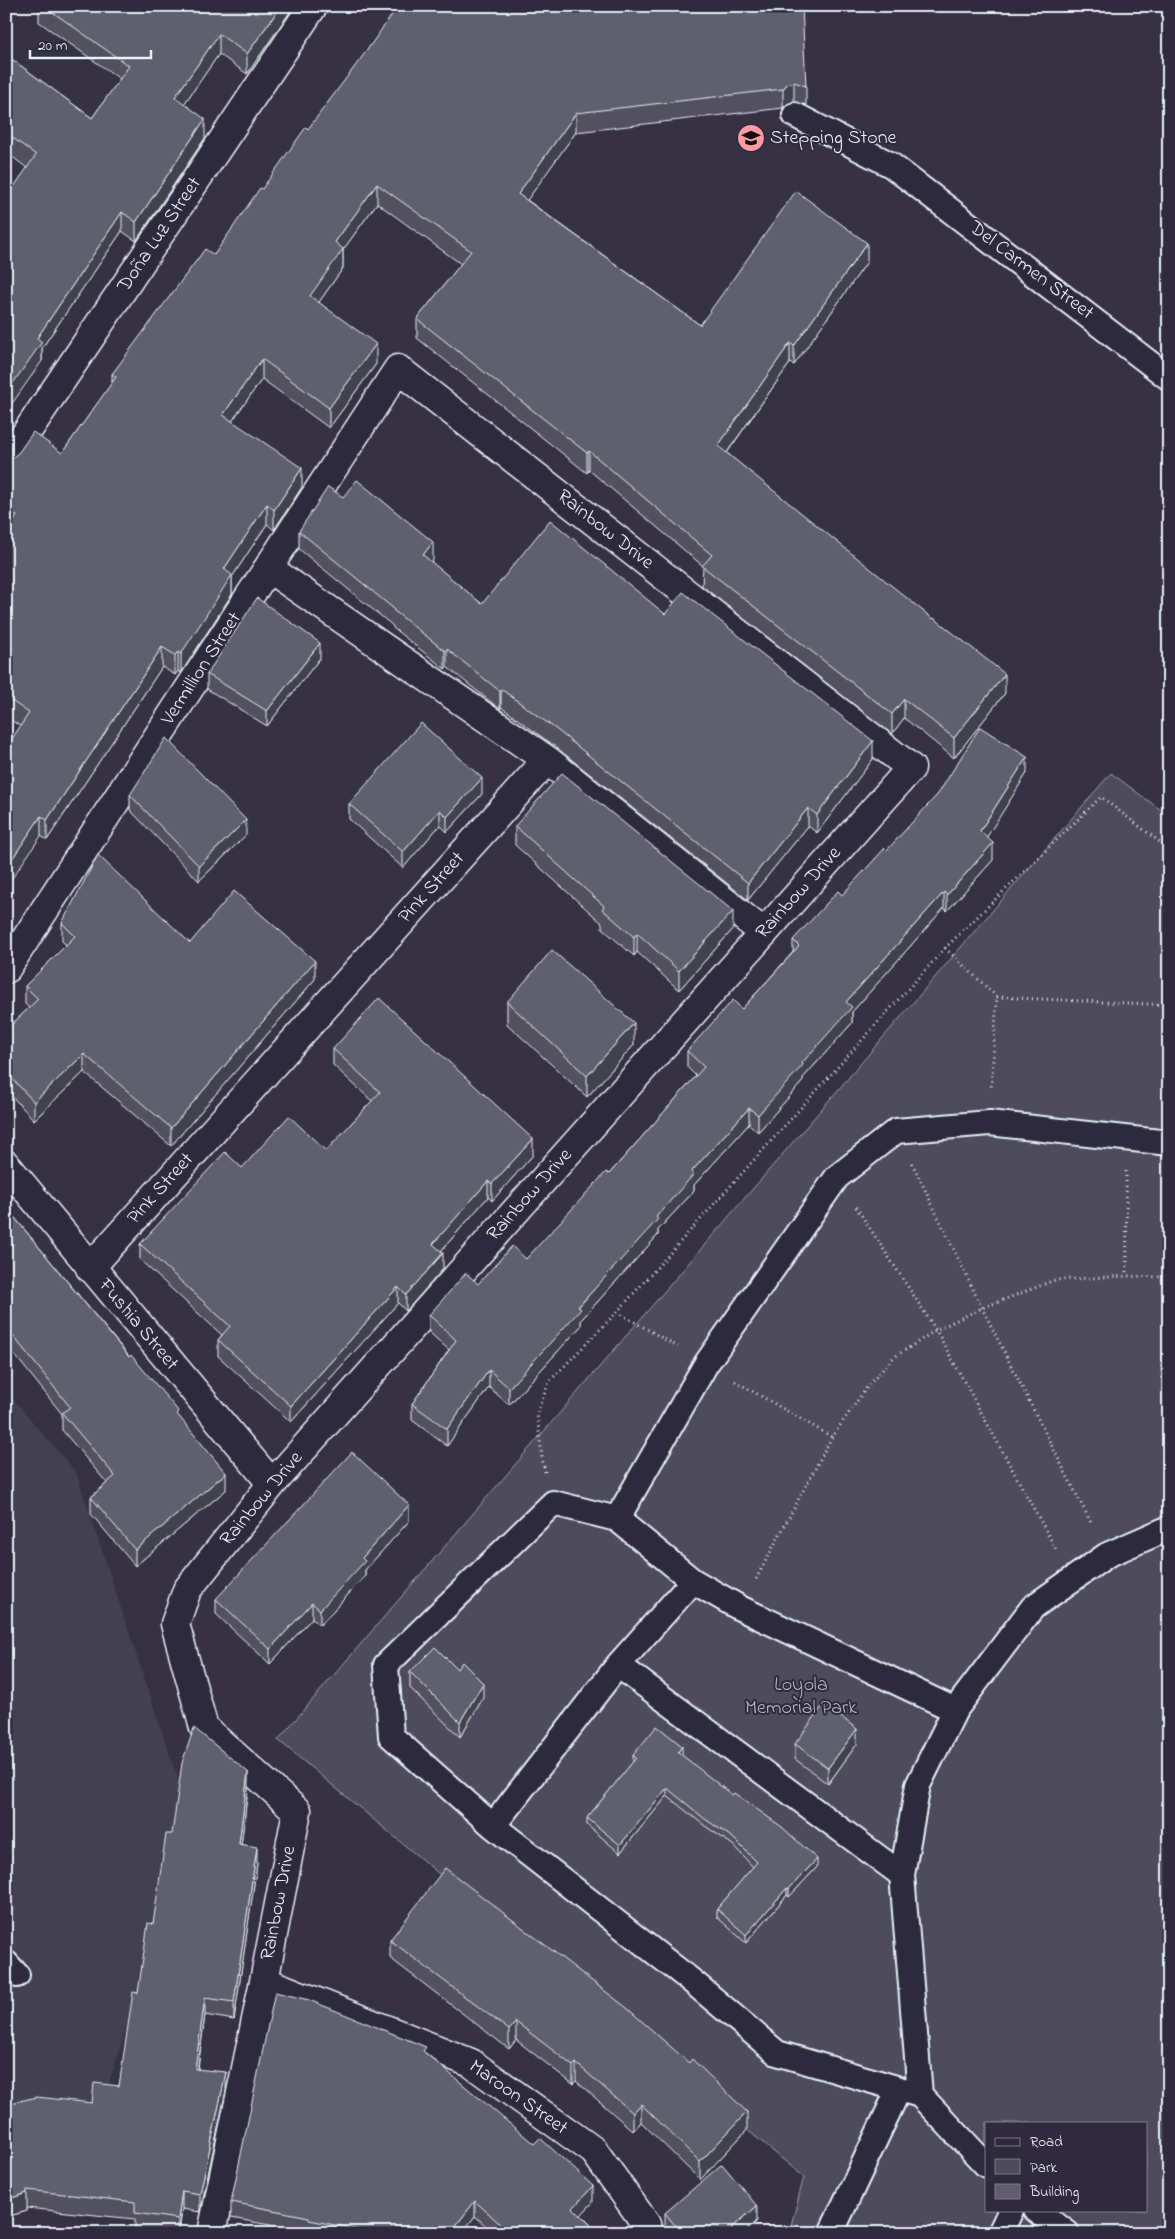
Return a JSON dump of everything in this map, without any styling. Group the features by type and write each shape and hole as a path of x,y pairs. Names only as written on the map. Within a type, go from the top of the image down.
{"street":[{"name":"Doña Luz Street","path":"6,463 313,6"},
{"name":"Vermillion Street","path":"6,969 398,369"},
{"name":"Rainbow Drive","path":"212,2233 297,1811 204,1728 175,1624 187,1590 272,1484 911,768 398,369"},
{"path":"268,568 547,760 764,933"},
{"name":"Pink Street","path":"90,1268 547,760"},
{"name":"Fushia Street","path":"6,1165 272,1484"},
{"name":"Maroon Street","path":"264,1981 471,2063 594,2151 646,2224 648,2233"}],"lane":[{"name":"Del Carmen Street","path":"795,115 891,164 1169,378"},
{"path":"617,1519 706,1364 837,1177 896,1131 989,1123 1125,1139 1169,1142"},
{"path":"955,1710 740,1608 693,1581 617,1519 554,1503 386,1665 391,1736 494,1826 693,1982 777,2053 909,2092 985,2164"},
{"path":"831,2233 909,2092 902,1875 918,1785 955,1710 1033,1607 1107,1555 1169,1528"},
{"path":"494,1826 618,1665 693,1581"},
{"path":"618,1665 902,1875"},
{"path":"1000,2233 1010,2212"},
{"path":"1039,2212 1068,2233"}],"path":[{"path":"554,1503 542,1458 537,1412 549,1382 624,1304 945,948 1101,797 1169,849"},
{"path":"945,948 997,997 1169,1005"},
{"path":"989,1123 997,997"},
{"path":"896,1131 982,1308 1107,1555"},
{"path":"1125,1139 1127,1276"},
{"path":"837,1177 936,1330 1073,1579"},
{"path":"740,1608 832,1437 867,1387 892,1358 936,1330 982,1308 1055,1280 1127,1276 1169,1277"}],"shaded area":[{"path":"6,1391 76,1472 192,1822 102,2105 6,2138"}],"green space":[{"name":"Loyola Memorial Park","path":"1111,773 1169,816 1169,2233 789,2233 804,2177 278,1740"}],"building":[{"path":"44,6 281,6 247,54 219,34 175,97 205,119 136,222 122,212 37,338 42,342 6,393 6,198 36,155 6,133 6,55 92,118 129,66"},
{"path":"398,6 802,6 806,86 794,82 787,84 783,89 576,113 518,194 700,325 796,191 867,243 794,346 790,343 718,446 933,619 1005,674 954,738 904,699 892,714 702,566 712,555 589,451 587,453 417,319 471,251 377,184 335,242 343,249 310,296 376,344 329,408 262,359 223,415 302,468 274,510 267,504 224,569 232,575 181,654 178,652 175,655 162,647 47,820 41,816 6,868 6,748 29,713 6,697 6,532 17,516 6,508 6,487 9,483 6,481 6,459 12,458 19,452 33,432 62,453 116,377 112,374 205,249 214,255 260,188 262,189 306,127 308,129"},
{"path":"357,480 433,542 423,555 482,604 550,520 665,614 683,592 873,741 817,815 808,808 748,883 557,730 501,689 500,691 447,649 445,651 299,531 328,487 343,497"},
{"path":"257,598 320,643 267,711 207,674"},
{"path":"421,723 482,778 447,817 440,810 403,852 349,804"},
{"path":"980,727 1027,757 980,831 993,843 947,895 944,892 846,1002 852,1007 758,1115 749,1108 691,1172 694,1174 656,1217 658,1219 578,1307 581,1309 509,1388 489,1370 447,1429 412,1404 456,1340 429,1315 466,1273 478,1284 512,1246 526,1259 606,1172 609,1174 704,1067 687,1051 733,1000 742,1009 799,946 793,940 838,891 842,895 885,848 887,850 938,794"},
{"path":"166,738 246,820 199,866 130,795"},
{"path":"562,773 733,911 679,971 637,933 634,937 602,909 604,906 515,826"},
{"path":"98,855 190,943 234,891 315,961 171,1128 84,1054 34,1102 6,1072 6,1030 38,999 25,986 75,936 62,923"},
{"path":"552,950 634,1023 587,1076 507,1002"},
{"path":"379,998 533,1139 492,1184 488,1181 433,1244 443,1253 406,1295 398,1287 291,1406 218,1340 230,1326 140,1244 225,1152 242,1168 289,1116 326,1151 380,1092 333,1049"},
{"path":"6,1207 129,1357 131,1355 179,1412 177,1414 226,1473 135,1550 91,1497 115,1476 62,1413 70,1407 6,1327"},
{"path":"352,1452 409,1505 362,1558 365,1561 320,1610 312,1603 270,1649 216,1599"},
{"path":"435,1647 457,1669 462,1662 483,1683 460,1722 410,1672"},
{"path":"824,1704 857,1729 828,1768 795,1744"},
{"path":"657,1726 682,1746 678,1752 732,1795 734,1793 782,1827 817,1859 789,1889 787,1888 746,1935 717,1909 757,1862 733,1838 705,1819 667,1788 620,1845 587,1818 636,1758 633,1755"},
{"path":"194,1728 248,1772 239,1844 257,1847 234,2002 205,1998 195,2069 226,2072 200,2194 182,2191 178,2219 135,2213 135,2202 27,2190 27,2193 6,2200 6,2104 37,2097 92,2103 94,2083 119,2086 133,1992 138,1993 148,1923 153,1924 166,1834 172,1834 182,1763"},
{"path":"445,1868 627,2008 689,2063 692,2059 747,2112 700,2162 641,2104 633,2113 576,2063 573,2066 516,2022 509,2030 390,1940"},
{"path":"275,1992 309,2000 426,2047 423,2051 534,2144 540,2138 593,2186 573,2208 599,2233 510,2233 475,2201 450,2233 376,2233 309,2220 309,2217 231,2202"},
{"path":"722,2164 757,2206 726,2233 681,2233 665,2213"}],"place":[{"name":"Stepping Stone","path":"751,138"}]}
